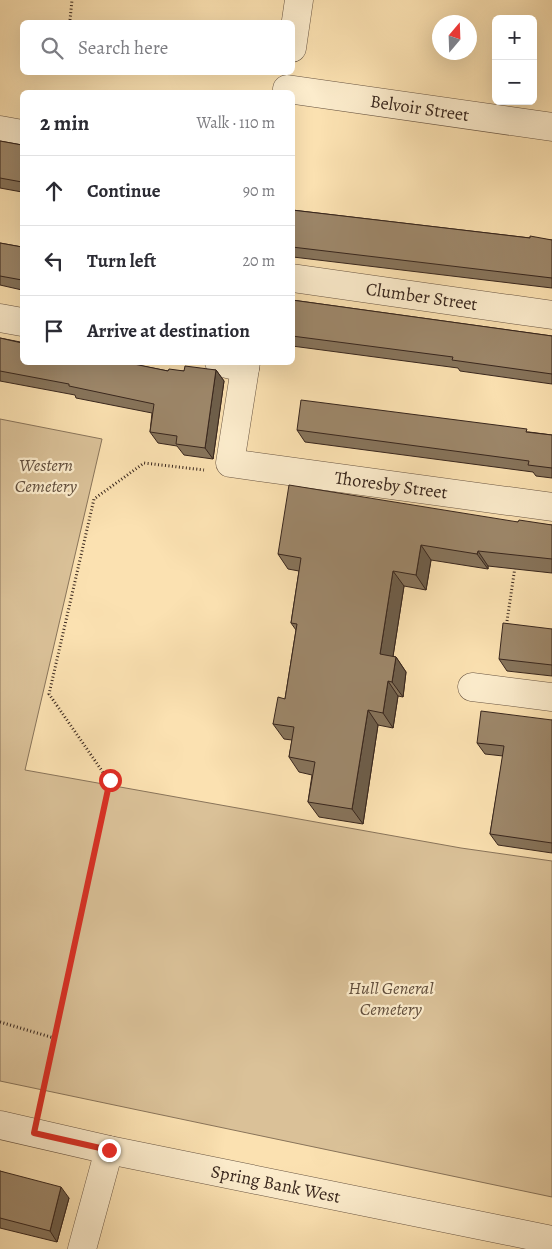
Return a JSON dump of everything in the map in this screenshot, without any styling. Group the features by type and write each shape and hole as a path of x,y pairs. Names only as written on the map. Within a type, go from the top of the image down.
{"street":[{"path":"295,27 299,0"},
{"name":"Belvoir Street","path":"288,85 552,127"},
{"path":"0,130 20,134"},
{"name":"Clumber Street","path":"295,278 552,315"},
{"path":"0,318 20,322"},
{"path":"230,463 246,365"},
{"name":"Thoresby Street","path":"230,463 552,507"},
{"path":"472,687 552,697"},
{"name":"Spring Bank West","path":"0,1126 552,1240"},
{"path":"82,1249 109,1150"}],"path":[{"path":"70,20 72,0"},
{"path":"34,1133 110,780 49,694 94,499 144,463 213,471 230,463"},
{"path":"506,631 516,562"},
{"path":"0,1022 54,1038"}],"green space":[{"name":"Hull General Cemetery","path":"0,419 102,439 25,770 461,848 552,861 552,1197 0,1081"}],"building":[{"path":"0,141 20,145 20,182 0,178"},
{"path":"295,210 552,240 552,278 295,247"},
{"path":"0,243 20,247 20,280 0,276"},
{"path":"295,300 552,336 552,374 452,360 453,357 295,336"},
{"path":"0,338 20,343 20,365 139,365 168,371 169,369 184,371 185,366 216,370 205,448 176,444 177,436 150,432 154,404 69,386 69,384 0,371"},
{"path":"301,400 527,429 526,432 552,435 552,468 528,465 529,461 297,430"},
{"path":"289,485 518,522 519,520 552,525 552,559 478,551 477,554 421,545 416,575 393,571 380,654 396,657 392,682 388,681 383,713 368,710 352,809 308,802 315,762 289,757 294,727 273,724 278,697 285,699 297,624 291,623 301,558 278,554"},
{"path":"503,623 552,629 552,665 499,659"},
{"path":"481,711 552,720 552,843 490,834 504,746 477,743"},
{"path":"0,1171 61,1187 50,1231 0,1218"}],"route":[{"path":"109,1150 34,1133 110,780"}],"park label":[{"name":"Western Cemetery","path":"46,475"}]}
